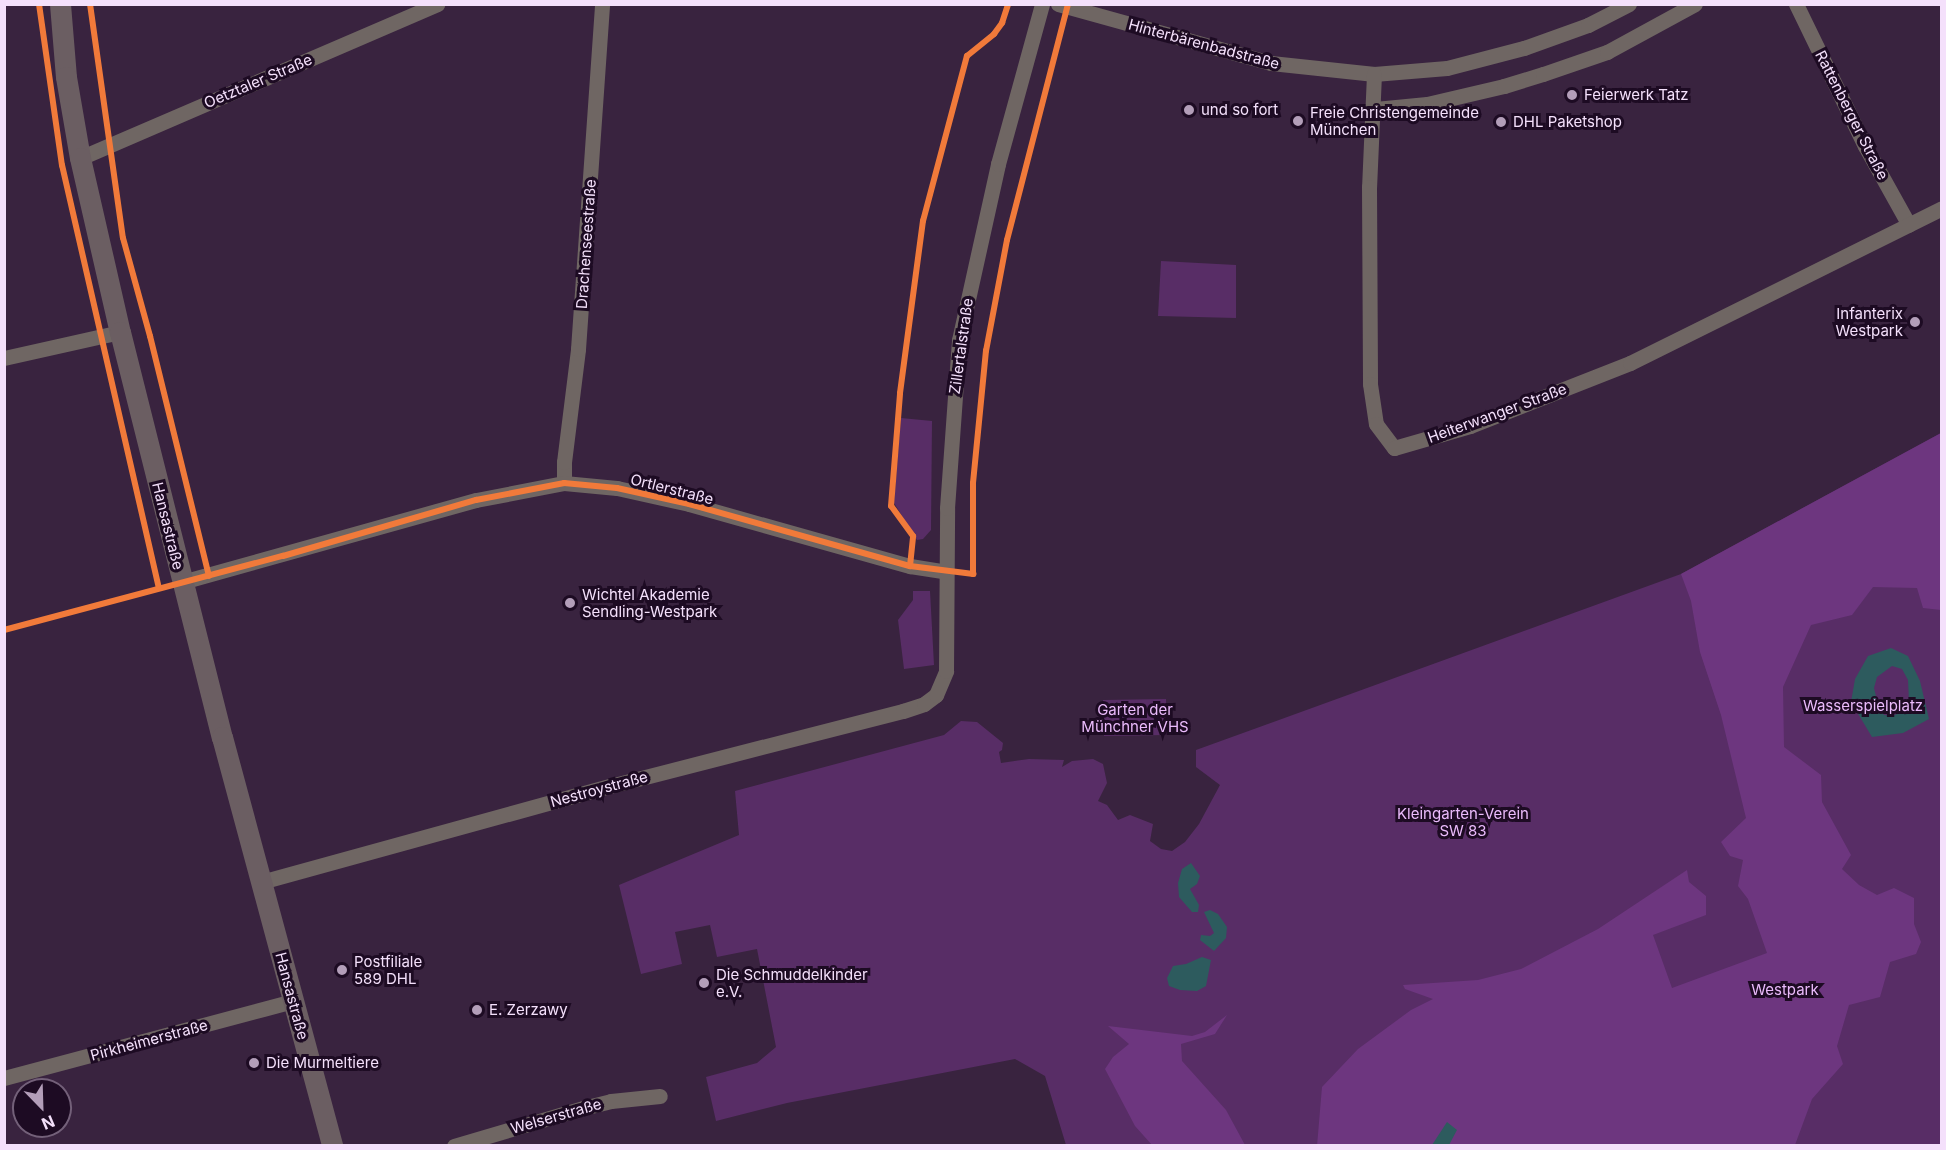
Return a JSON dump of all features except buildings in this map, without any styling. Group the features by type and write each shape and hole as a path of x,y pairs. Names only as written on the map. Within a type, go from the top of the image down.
{"street":[{"name":"Hansastraße","path":"60,4 66,77 80,158 120,332 182,582 332,1146"},
{"name":"Oetztaler Straße","path":"80,158 437,4"},
{"name":"Drachenseestraße","path":"564,483 564,462 579,338 602,4"},
{"name":"Zillertalstraße","path":"936,695 946,671 947,508 959,340 998,164 1042,4"},
{"name":"Hinterbärenbadstraße","path":"1058,4 1271,63 1374,74 1447,68 1524,48 1588,25 1629,4"},
{"path":"1375,109 1427,104 1504,86 1543,74 1607,52 1695,4"},
{"name":"Rattenberger Straße","path":"1796,4 1865,146 1910,225"},
{"name":"Heiterwanger Straße","path":"1374,74 1375,109 1369,186 1370,384 1376,424 1394,448 1470,426 1630,363 1941,208"},
{"path":"4,358 120,332"},
{"name":"Ortlerstraße","path":"182,582 476,500 564,483 617,488 689,504 910,566 946,572"},
{"name":"Nestroystraße","path":"261,882 604,787 903,711 924,704 936,695"},
{"name":"Pirkheimerstraße","path":"4,1078 294,1001"},
{"name":"Welserstraße","path":"454,1146 611,1101 660,1096"}],"green space":[{"path":"1161,261 1236,265 1236,318 1158,316"},
{"path":"901,418 932,421 931,530 923,539 917,540 894,503"},
{"path":"1941,433 1941,1145 1066,1145 1045,1076 1015,1059 787,1103 716,1121 706,1077 757,1063 776,1047 757,949 717,957 710,925 675,932 682,964 641,974 619,885 739,835 735,791 944,735 961,721 977,722 1003,743 1002,750 999,752 1001,763 1029,759 1064,760 1062,767 1072,761 1093,759 1103,764 1107,783 1098,801 1107,805 1118,820 1130,815 1153,824 1150,841 1161,849 1172,851 1185,842 1199,824 1220,785 1196,767 1196,750 1681,574"},
{"name":"Westpark","path":"1941,433 1941,610 1923,608 1917,588 1873,587 1852,615 1811,625 1783,687 1784,747 1821,775 1822,802 1851,855 1842,869 1859,885 1877,895 1894,888 1914,898 1914,924 1921,942 1916,954 1890,962 1880,997 1849,1005 1837,1046 1843,1064 1812,1099 1795,1145 1317,1146 1322,1087 1358,1049 1411,1010 1433,999 1405,989 1403,985 1478,980 1521,969 1598,929 1687,870 1689,882 1706,896 1706,915 1653,935 1672,988 1767,953 1748,899 1738,886 1743,860 1730,856 1721,842 1746,818 1721,715 1700,652 1691,601 1681,574"},
{"path":"913,591 930,591 934,665 904,669 898,620 913,600"},
{"name":"Garten der Münchner VHS","path":"1166,699 1167,735 1104,736 1103,700"},
{"path":"1227,1015 1215,1034 1181,1044 1182,1061 1226,1110 1245,1145 1152,1145 1135,1126 1105,1069 1113,1057 1129,1044 1108,1026 1192,1036 1205,1032"}],"shaded area":[{"path":"1891,648 1908,656 1920,681 1929,719 1903,733 1872,737 1851,702 1855,679 1868,656","holes":["1892,666 1902,669 1908,680 1909,701 1900,713 1892,716 1884,715 1879,708 1874,688 1877,677"]},
{"path":"1191,863 1200,876 1197,884 1190,889 1199,905 1198,912 1192,912 1179,897 1178,883 1182,869"},
{"path":"1210,910 1218,914 1227,927 1226,938 1214,951 1200,940 1201,935 1210,936 1214,933 1204,912"},
{"path":"1202,957 1211,960 1206,986 1197,991 1180,990 1169,986 1167,978 1173,966 1186,964"},
{"path":"1447,1122 1457,1130 1449,1145 1432,1145"}],"cycle path":[{"path":"39,4 62,165 159,588"},
{"path":"90,4 123,238 150,336 209,576"},
{"path":"910,566 913,536 891,506 900,393 923,221 967,56 994,34 1002,23 1008,4"},
{"path":"4,630 283,556 476,500 564,483 617,488 689,504 910,566 973,574 973,483 986,351 1007,240 1068,4"}],"place":[{"name":"Feierwerk Tatz","path":"1572,95"},
{"name":"und so fort","path":"1189,110"},
{"name":"Freie Christengemeinde München","path":"1298,121"},
{"name":"DHL Paketshop","path":"1501,122"},
{"name":"Infanterix Westpark","path":"1915,322"},
{"name":"Wichtel Akademie Sendling-Westpark","path":"570,603"},
{"name":"Postfiliale 589 DHL","path":"342,970"},
{"name":"Die Schmuddelkinder e.V.","path":"704,983"},
{"name":"E. Zerzawy","path":"477,1010"},
{"name":"Die Murmeltiere","path":"254,1063"}],"park label":[{"name":"Wasserspielplatz","path":"1863,706"},
{"name":"Kleingarten-Verein SW 83","path":"1463,822"}]}
